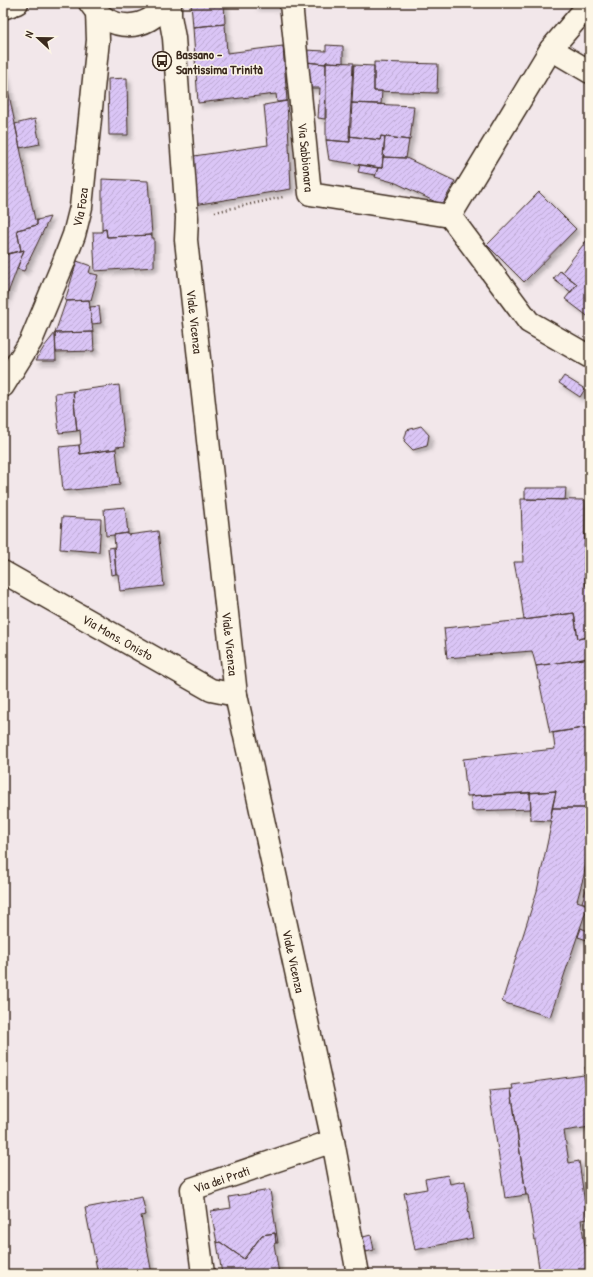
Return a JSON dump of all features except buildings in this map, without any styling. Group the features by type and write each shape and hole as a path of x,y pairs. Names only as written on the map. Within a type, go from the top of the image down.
{"street":[{"path":"3,8 16,3"},
{"path":"91,6 108,21 122,25 137,25 151,19 162,10 166,3"},
{"name":"Viale Vicenza","path":"170,3 170,16 174,38 187,218 186,240 236,695 333,1141 358,1274"},
{"name":"Via Sabbionara","path":"291,3 310,194 450,216"},
{"path":"590,4 551,49 450,216 529,322 590,357"},
{"name":"Via Foza","path":"3,386 31,341 74,235 81,208 98,40 91,6"},
{"path":"551,49 590,72"},
{"name":"Via Mons. Onisto","path":"3,572 211,690 236,695"},
{"name":"Via dei Prati","path":"203,1274 192,1189 333,1141"}],"path":[{"path":"187,218 293,195 310,194"}],"green space":[{"path":"112,3 145,3 133,8 124,8"}],"place":[{"name":"Bassano - Santissima Trinità","path":"162,61"}]}
